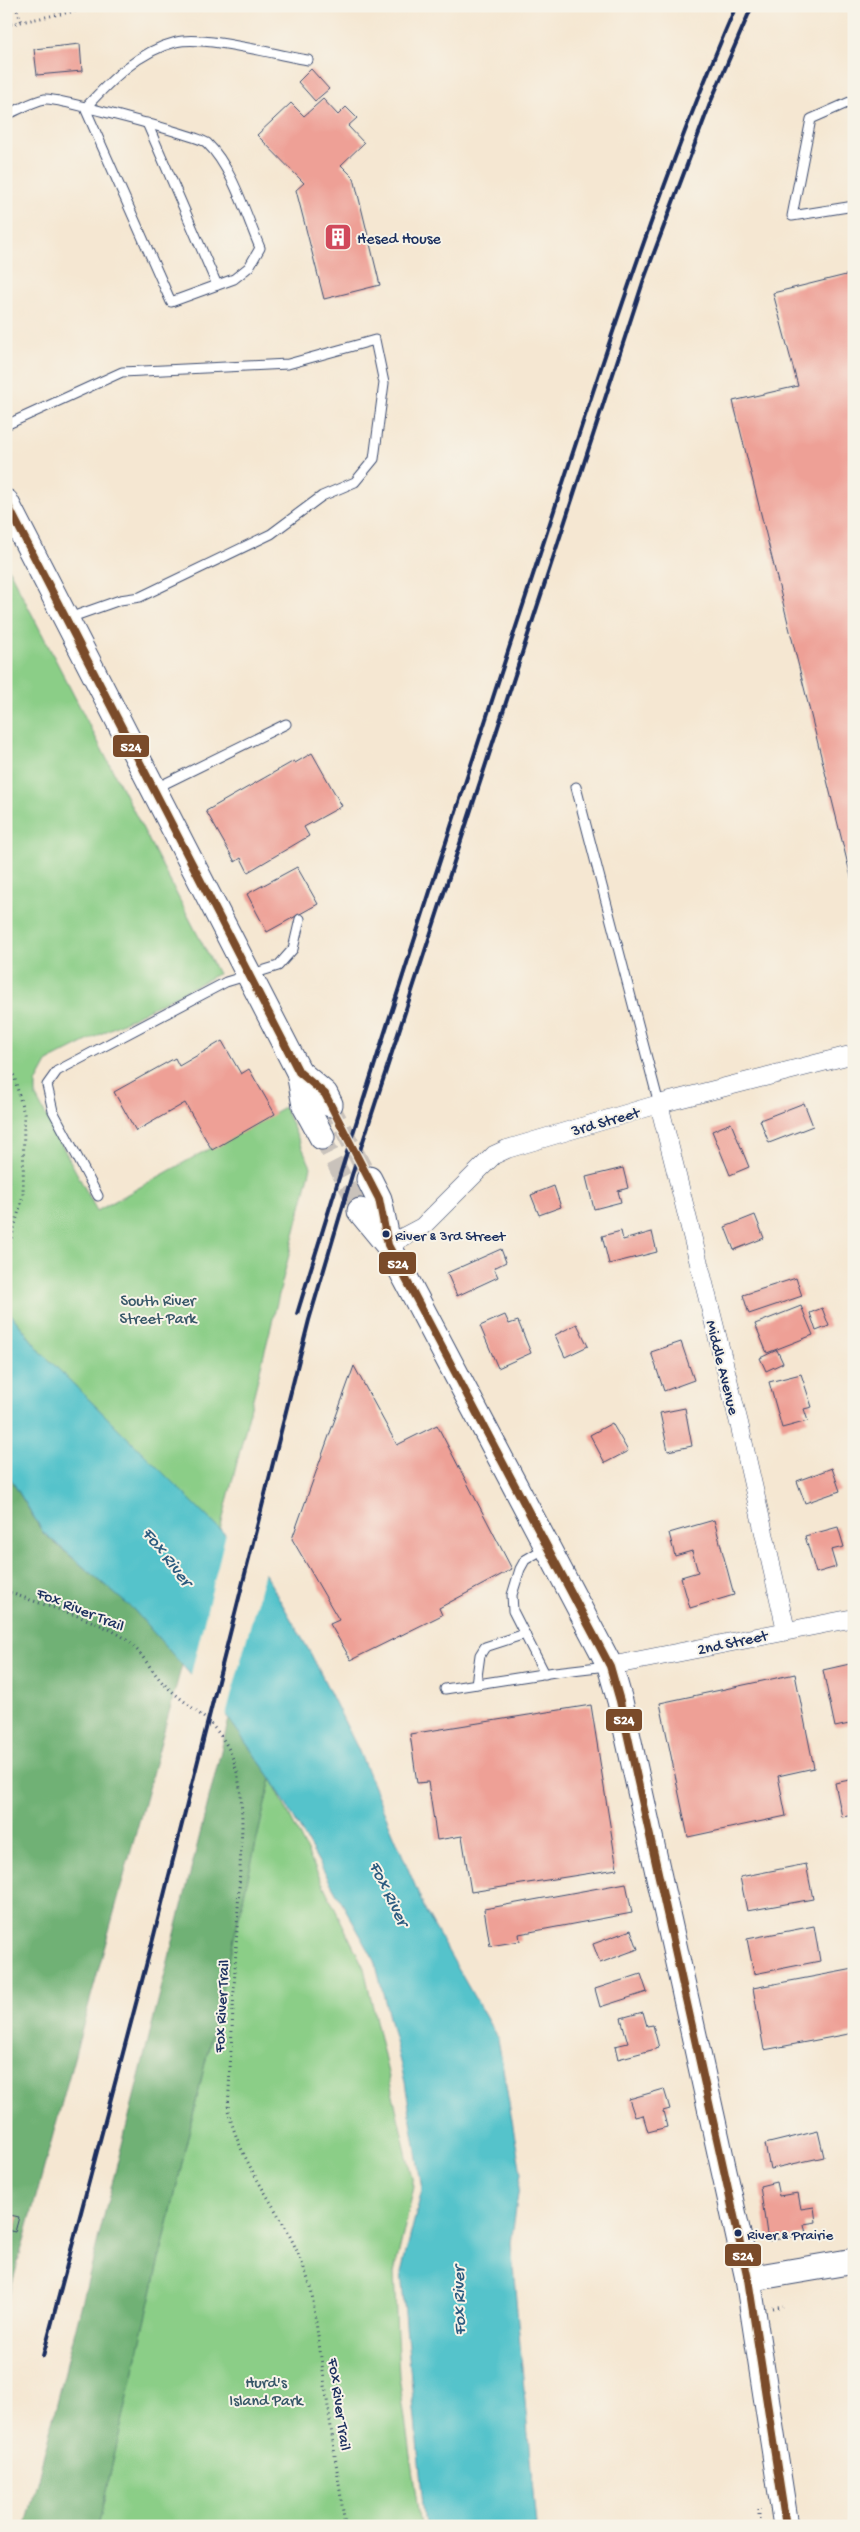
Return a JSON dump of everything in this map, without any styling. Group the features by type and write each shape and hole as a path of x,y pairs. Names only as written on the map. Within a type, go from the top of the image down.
{"street":[{"path":"6,502 298,1072 306,1106 322,1137"},
{"name":"3rd Street","path":"388,1245 422,1227 494,1155 506,1149 659,1104 854,1054"},
{"path":"298,1072 325,1094 330,1104"},
{"name":"Middle Avenue","path":"659,1104 739,1423 786,1630"},
{"path":"369,1179 379,1199 388,1245"},
{"path":"360,1211 388,1245 610,1666 620,1701 748,2279 786,2526"},
{"name":"2nd Street","path":"610,1666 854,1618"},
{"path":"748,2279 854,2261"}],"lane":[{"path":"85,108 117,76 147,54 176,42 202,40 308,60"},
{"path":"6,115 46,99 85,108 147,123 205,141 221,158 260,248 249,267 234,279 171,302 85,108"},
{"path":"854,100 811,118 792,216 854,206"},
{"path":"147,123 217,285"},
{"path":"6,425 122,372 288,364 375,340 384,383 374,459 356,482 322,496 272,534 140,597 120,600 66,619"},
{"path":"154,789 286,724"},
{"path":"576,788 659,1104"},
{"path":"98,1196 53,1111 47,1085 57,1071 226,982 278,966 293,949 300,919"},
{"path":"545,1674 513,1611 512,1595 520,1569 526,1560 547,1547"},
{"path":"476,1684 480,1655 485,1647 525,1634"},
{"path":"445,1689 610,1666"}],"path":[{"path":"15,6 22,22"},
{"path":"6,25 100,6"},
{"path":"6,1062 14,1076 24,1114 22,1196 6,1257"},
{"name":"Fox River Trail","path":"6,1591 103,1627 124,1638 139,1652 154,1673 170,1690 217,1731 232,1756 242,1791 242,1828 228,2110 234,2135 248,2167 296,2250 311,2287 345,2526"}],"green space":[{"name":"South River Street Park","path":"6,564 218,974 48,1061 36,1083 36,1097 97,1211 284,1107 311,1167 220,1530 41,1352 6,1308"},
{"path":"6,1471 43,1533 134,1610 182,1665 6,2306"},
{"path":"229,1719 271,1778 98,2526 26,2526"},
{"name":"Hurd's Island Park","path":"271,1778 364,1968 414,2187 394,2273 399,2376 420,2526 98,2526"}],"water":[{"name":"Fox River","path":"6,1308 41,1352 265,1574 311,1654 358,1749 427,1914 498,2039 521,2173 511,2243 536,2526 425,2526 401,2272 422,2190 405,2082 375,1961 271,1778 229,1719 134,1610 43,1532 6,1471"}],"pier":[{"path":"226,1533 265,1571 225,1719 190,1678"}],"building":[{"path":"80,44 82,71 37,75 34,49"},
{"path":"311,69 329,89 315,101 298,82"},
{"name":"Hesed House","path":"323,99 338,115 346,107 357,118 348,126 364,143 341,165 354,178 380,285 324,299 296,190 304,183 257,135 291,103 304,116"},
{"path":"854,273 853,885 733,401 798,386 773,293"},
{"path":"312,753 342,806 304,827 309,836 248,872 241,858 235,862 206,811 294,761 295,763"},
{"path":"297,867 318,904 267,932 247,894"},
{"path":"222,1041 241,1074 249,1069 275,1114 212,1150 185,1103 136,1131 114,1092 175,1058 179,1066"},
{"path":"804,1103 813,1126 769,1143 760,1120"},
{"path":"731,1123 749,1167 730,1175 712,1131"},
{"path":"623,1168 628,1188 618,1191 621,1202 594,1209 586,1177"},
{"path":"554,1186 561,1207 539,1215 531,1195"},
{"path":"755,1215 764,1238 734,1250 725,1227"},
{"path":"621,1231 623,1240 652,1232 657,1252 609,1264 602,1236"},
{"path":"501,1249 506,1262 494,1268 498,1277 457,1296 447,1273"},
{"path":"796,1278 802,1296 749,1314 743,1295"},
{"path":"801,1306 813,1335 767,1353 755,1324"},
{"path":"822,1308 829,1326 816,1331 810,1313"},
{"path":"505,1315 509,1324 518,1321 531,1353 498,1368 480,1326"},
{"path":"577,1324 588,1346 565,1357 555,1335"},
{"path":"681,1342 694,1380 664,1391 651,1352"},
{"path":"777,1350 783,1363 766,1371 760,1358"},
{"path":"354,1366 397,1445 437,1425 512,1569 439,1608 442,1615 351,1660 330,1624 339,1620 292,1539"},
{"path":"801,1374 812,1407 804,1409 808,1421 782,1428 769,1382"},
{"path":"685,1408 692,1446 668,1451 660,1413"},
{"path":"612,1423 628,1451 605,1463 590,1435"},
{"path":"832,1468 840,1491 805,1503 797,1481"},
{"path":"714,1520 734,1595 690,1608 681,1577 698,1572 692,1551 675,1556 669,1533"},
{"path":"838,1527 844,1547 831,1550 836,1567 816,1573 805,1536"},
{"path":"854,1663 854,1723 835,1727 823,1670"},
{"path":"795,1674 814,1768 778,1776 786,1816 688,1837 660,1703"},
{"path":"591,1705 617,1869 471,1892 462,1836 437,1840 428,1782 417,1783 410,1734"},
{"path":"854,1779 854,1815 842,1817 835,1783"},
{"path":"806,1864 813,1899 747,1911 740,1877"},
{"path":"626,1883 632,1913 519,1934 520,1941 490,1946 484,1909"},
{"path":"814,1926 820,1961 754,1974 747,1939"},
{"path":"631,1930 638,1949 600,1963 593,1944"},
{"path":"854,1969 854,2033 764,2050 753,1988"},
{"path":"641,1974 647,1992 600,2007 595,1989"},
{"path":"643,2012 647,2026 653,2025 659,2048 618,2059 615,2046 628,2043 621,2018"},
{"path":"664,2089 670,2109 663,2111 667,2127 648,2132 643,2115 635,2117 629,2099"},
{"path":"818,2131 824,2157 770,2169 765,2144"},
{"path":"854,2161 854,2183 853,2183 849,2162"},
{"path":"776,2182 779,2196 798,2193 801,2209 814,2207 816,2222 804,2224 806,2234 768,2241 760,2186"},
{"path":"10,2215 19,2217 15,2232 6,2230"}],"tunnel":[{"path":"330,1104 369,1179"},
{"path":"322,1137 360,1211"}],"railway":[{"path":"297,1314 411,950 601,367 651,221 706,77 736,6"},
{"path":"43,2356 153,1939 309,1320 352,1175 643,282 711,101 752,6"}],"transit line":[{"name":"524","path":"6,502 299,1072 325,1094 379,1199 388,1245 610,1666 620,1701 748,2279 786,2526"}],"place":[{"name":"Hesed House","path":"338,237"},
{"name":"River & 3rd Street","path":"386,1234"},
{"name":"River & Prairie","path":"738,2233"}]}
